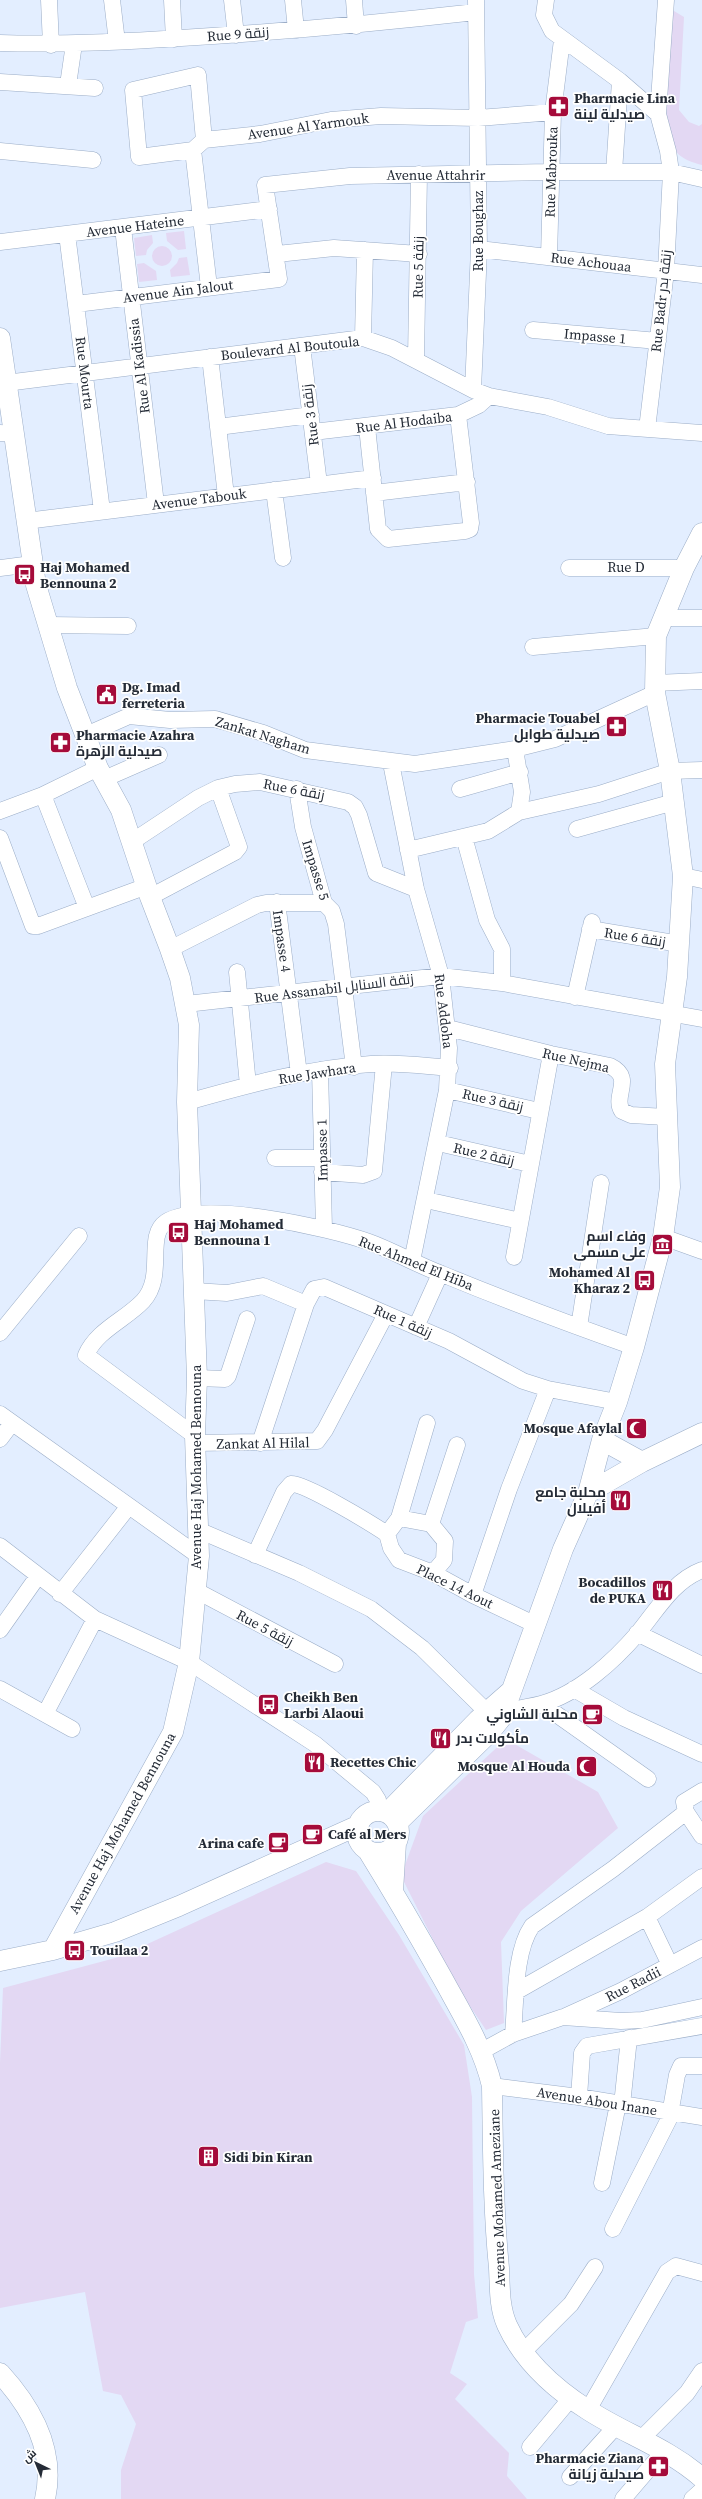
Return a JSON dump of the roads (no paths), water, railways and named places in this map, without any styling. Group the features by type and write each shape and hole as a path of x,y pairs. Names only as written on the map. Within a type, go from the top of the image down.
{"street":[{"path":"49,0 51,45"},
{"path":"112,0 117,42"},
{"path":"172,0 174,38"},
{"path":"232,0 236,35"},
{"path":"293,0 296,30"},
{"path":"354,0 356,26"},
{"path":"546,0 544,13 545,21 562,40 620,81 658,114"},
{"path":"658,114 666,0"},
{"name":"Rue 9 زنقة","path":"0,43 51,45 117,42 356,26 476,6"},
{"name":"Rue Boughaz","path":"473,390 479,249 476,6"},
{"name":"Rue Mabrouka","path":"549,257 552,112 562,40"},
{"path":"68,85 74,44"},
{"name":"Avenue Al Yarmouk","path":"199,145 198,75 132,90 139,157 345,119 381,116 478,118 552,112"},
{"path":"614,172 620,81"},
{"path":"0,82 68,85 95,88"},
{"name":"Rue Badr زنقة بدر","path":"647,430 666,271 671,172 668,151 658,114"},
{"path":"199,145 201,218 209,287"},
{"path":"0,151 92,160"},
{"name":"Avenue Attahrir","path":"279,279 277,254 265,186 350,176 419,174 478,175 550,172 671,172 702,179"},
{"name":"Rue 5 زنقة","path":"416,360 419,254 419,174"},
{"name":"Avenue Hateine","path":"0,242 269,209"},
{"name":"Rue Al Kadissia","path":"123,228 156,504"},
{"name":"Rue Mourta","path":"67,234 102,511"},
{"path":"277,254 334,248 419,254"},
{"name":"Rue Achouaa","path":"479,249 702,274"},
{"path":"364,338 365,250"},
{"name":"Avenue Ain Jalout","path":"76,304 279,279"},
{"name":"Impasse 1","path":"533,330 658,341"},
{"name":"Avenue Haj Mohamed Bennouna","path":"0,338 7,434 26,521 32,564 48,624 67,688 101,774 121,810 133,841 148,892 170,949 186,1004 189,1025 187,1102 197,1378 195,1440 199,1556 189,1662 173,1732 53,1950"},
{"name":"Boulevard Al Boutoula","path":"4,382 364,338 416,360 473,390 489,396 548,407 608,426 702,433"},
{"name":"Rue 3 زنقة","path":"302,346 319,484"},
{"path":"210,356 226,496"},
{"name":"Rue Al Hodaiba","path":"313,432 458,415 479,405 489,396"},
{"path":"218,427 311,415"},
{"path":"367,426 378,529 388,539 465,531 470,529 471,523 458,415"},
{"name":"Avenue Tabouk","path":"26,521 319,484 373,486 467,482"},
{"path":"274,490 283,558"},
{"path":"0,1961 53,1950 129,1927 358,1824 367,1815 387,1815 490,1732 500,1704 536,1624 563,1549 588,1493 602,1440 617,1402 634,1346 663,1237 670,1187 670,1154 666,1117 665,1064 680,944 693,878 674,802 655,688 659,627 684,568 702,533"},
{"path":"0,568 32,564"},
{"name":"Rue D","path":"569,568 684,568"},
{"path":"533,647 659,627 702,618"},
{"path":"48,624 128,626"},
{"path":"655,688 702,681"},
{"name":"Zankat Nagham","path":"86,735 129,716 170,720 215,719 263,733 306,750 391,763 415,764 515,749 555,740 655,688"},
{"path":"515,749 520,772 522,792 519,812"},
{"path":"0,811 101,774 159,755"},
{"name":"Rue Addoha","path":"391,763 416,889 441,976 448,1028 450,1068 438,1143 412,1261"},
{"path":"408,850 488,831 519,812 599,794 670,771 702,770"},
{"path":"460,789 520,772"},
{"name":"Rue 6 زنقة","path":"133,841 218,788 260,782 335,798 355,807 376,873 416,889"},
{"path":"0,838 33,926 38,926 87,908 148,892 235,852 239,847 218,788"},
{"name":"Impasse 5","path":"297,789 303,826 324,903 332,911 336,924 354,1066"},
{"path":"43,795 87,908"},
{"path":"577,829 674,802"},
{"path":"464,837 488,920 502,949 502,983"},
{"path":"170,949 245,909 266,902 324,903"},
{"name":"Impasse 4","path":"277,902 299,1074"},
{"name":"Rue 6 زنقة","path":"575,997 591,926 680,944"},
{"path":"237,972 248,1085"},
{"name":"Rue Assanabil زنقة السنابل","path":"186,1004 289,994 441,976 502,983 575,997 672,1012 702,1019"},
{"name":"Rue Nejma","path":"448,1028 616,1069 622,1082 619,1104 622,1111 631,1115 666,1117"},
{"path":"514,1257 550,1054"},
{"path":"275,1158 322,1165 363,1175 374,1171 384,1064"},
{"name":"Rue Jawhara","path":"187,1102 248,1085 320,1070 384,1064 450,1068"},
{"name":"Impasse 1","path":"320,1070 324,1229"},
{"name":"Rue 3 زنقة","path":"447,1090 539,1111"},
{"name":"Rue 2 زنقة","path":"438,1143 530,1164"},
{"path":"579,1327 601,1183"},
{"path":"426,1200 520,1221"},
{"name":"Rue Ahmed El Hiba","path":"195,1440 86,1355 104,1332 142,1301 152,1289 156,1274 155,1236 160,1228 171,1219 191,1214 238,1215 324,1229 369,1242 440,1274 579,1327 634,1346"},
{"path":"0,1333 79,1236"},
{"path":"663,1237 702,1251"},
{"path":"416,1327 440,1274"},
{"path":"194,1291 228,1293 263,1286 306,1304"},
{"name":"Rue 1 زنقة","path":"260,1443 306,1304 312,1291 321,1287 454,1344 523,1381 548,1389 617,1402"},
{"name":"Zankat Al Hilal","path":"195,1440 260,1443 314,1442 320,1438 325,1430 386,1314"},
{"path":"197,1378 224,1379 228,1376 247,1319"},
{"path":"473,1595 509,1489 548,1389"},
{"path":"0,1439 6,1418 199,1556"},
{"path":"255,1555 284,1492 290,1484 307,1489 387,1534 398,1518 426,1423"},
{"path":"588,1493 642,1462 702,1433"},
{"path":"602,1440 642,1462"},
{"path":"431,1524 457,1445"},
{"path":"60,1594 129,1506"},
{"path":"398,1518 431,1524 445,1541 444,1560 433,1573"},
{"path":"198,1530 339,1592 387,1619 422,1648 500,1704 542,1704 574,1689 607,1664 637,1633 678,1585 702,1570"},
{"name":"Place 14 Aout","path":"387,1534 391,1548 400,1560 433,1573 473,1595 536,1624"},
{"path":"0,1546 60,1594 95,1619 189,1662 315,1744 373,1792 387,1815 399,1829 396,1843 393,1891"},
{"path":"0,1630 38,1576"},
{"name":"Rue 5 زنقة","path":"195,1590 335,1664"},
{"path":"45,1714 95,1619"},
{"path":"637,1633 702,1665"},
{"path":"0,1689 72,1729"},
{"path":"574,1689 624,1718 702,1754"},
{"path":"542,1704 648,1779"},
{"path":"702,1791 684,1802 686,1812 702,1836"},
{"path":"513,2034 524,1942 532,1926 613,1869 686,1812"},
{"path":"358,1824 357,1832 366,1849"},
{"path":"311,1846 366,1849 384,1852 396,1843"},
{"name":"Avenue Mohamed Ameziane","path":"366,1849 393,1891 482,2052 492,2086 495,2224 501,2304 506,2324 523,2352 547,2378 571,2398 588,2410 677,2458 702,2478"},
{"path":"518,1991 647,1917 702,1877"},
{"path":"647,1917 670,1965"},
{"name":"Rue Radii","path":"482,2052 513,2034 563,2017 621,1991 702,1948"},
{"path":"563,2017 621,2021 642,2020 702,2007"},
{"path":"579,2097 582,2053 585,2047 589,2044 702,2026"},
{"path":"602,2183 620,2104 629,2038"},
{"path":"613,2229 672,2108 681,2066 702,2066"},
{"name":"Avenue Abou Inane","path":"492,2086 579,2097 620,2104 672,2108 702,2117"},
{"path":"588,2410 621,2349 667,2272 676,2266 702,2273"},
{"path":"523,2352 571,2304 595,2267"},
{"path":"0,2373 30,2410 39,2429 47,2466 45,2499"},
{"path":"642,2438 686,2393 701,2375"},
{"path":"530,2446 571,2398"},
{"path":"570,2477 617,2425"},
{"path":"623,2499 664,2451"},
{"path":"692,2499 702,2490"}],"place":[{"name":"Pharmacie Lina صيدلية لينة","path":"559,106"},
{"name":"Haj Mohamed Bennouna 2","path":"24,575"},
{"name":"Dg. Imad ferreteria","path":"107,695"},
{"name":"Pharmacie Touabel صيدلية طوابل","path":"616,726"},
{"name":"Pharmacie Azahra صيدلية الزهرة","path":"60,743"},
{"name":"Haj Mohamed Bennouna 1","path":"178,1232"},
{"name":"وفاء اسم على مسمى","path":"662,1244"},
{"name":"Mohamed Al Kharaz 2","path":"645,1280"},
{"name":"Mosque Afaylal","path":"637,1428"},
{"name":"محلبة جامع أفيلال","path":"621,1500"},
{"name":"Bocadillos de PUKA","path":"662,1590"},
{"name":"Cheikh Ben Larbi Alaoui","path":"269,1705"},
{"name":"محلبة الشاوني","path":"593,1714"},
{"name":"مأكولات بدر","path":"441,1738"},
{"name":"Recettes Chic","path":"315,1762"},
{"name":"Mosque Al Houda","path":"586,1766"},
{"name":"Café al Mers","path":"312,1834"},
{"name":"Arina cafe","path":"279,1843"},
{"name":"Touilaa 2","path":"75,1950"},
{"name":"Sidi bin Kiran","path":"208,2157"},
{"name":"Pharmacie Ziana صيدلية زيانة","path":"659,2466"}]}
